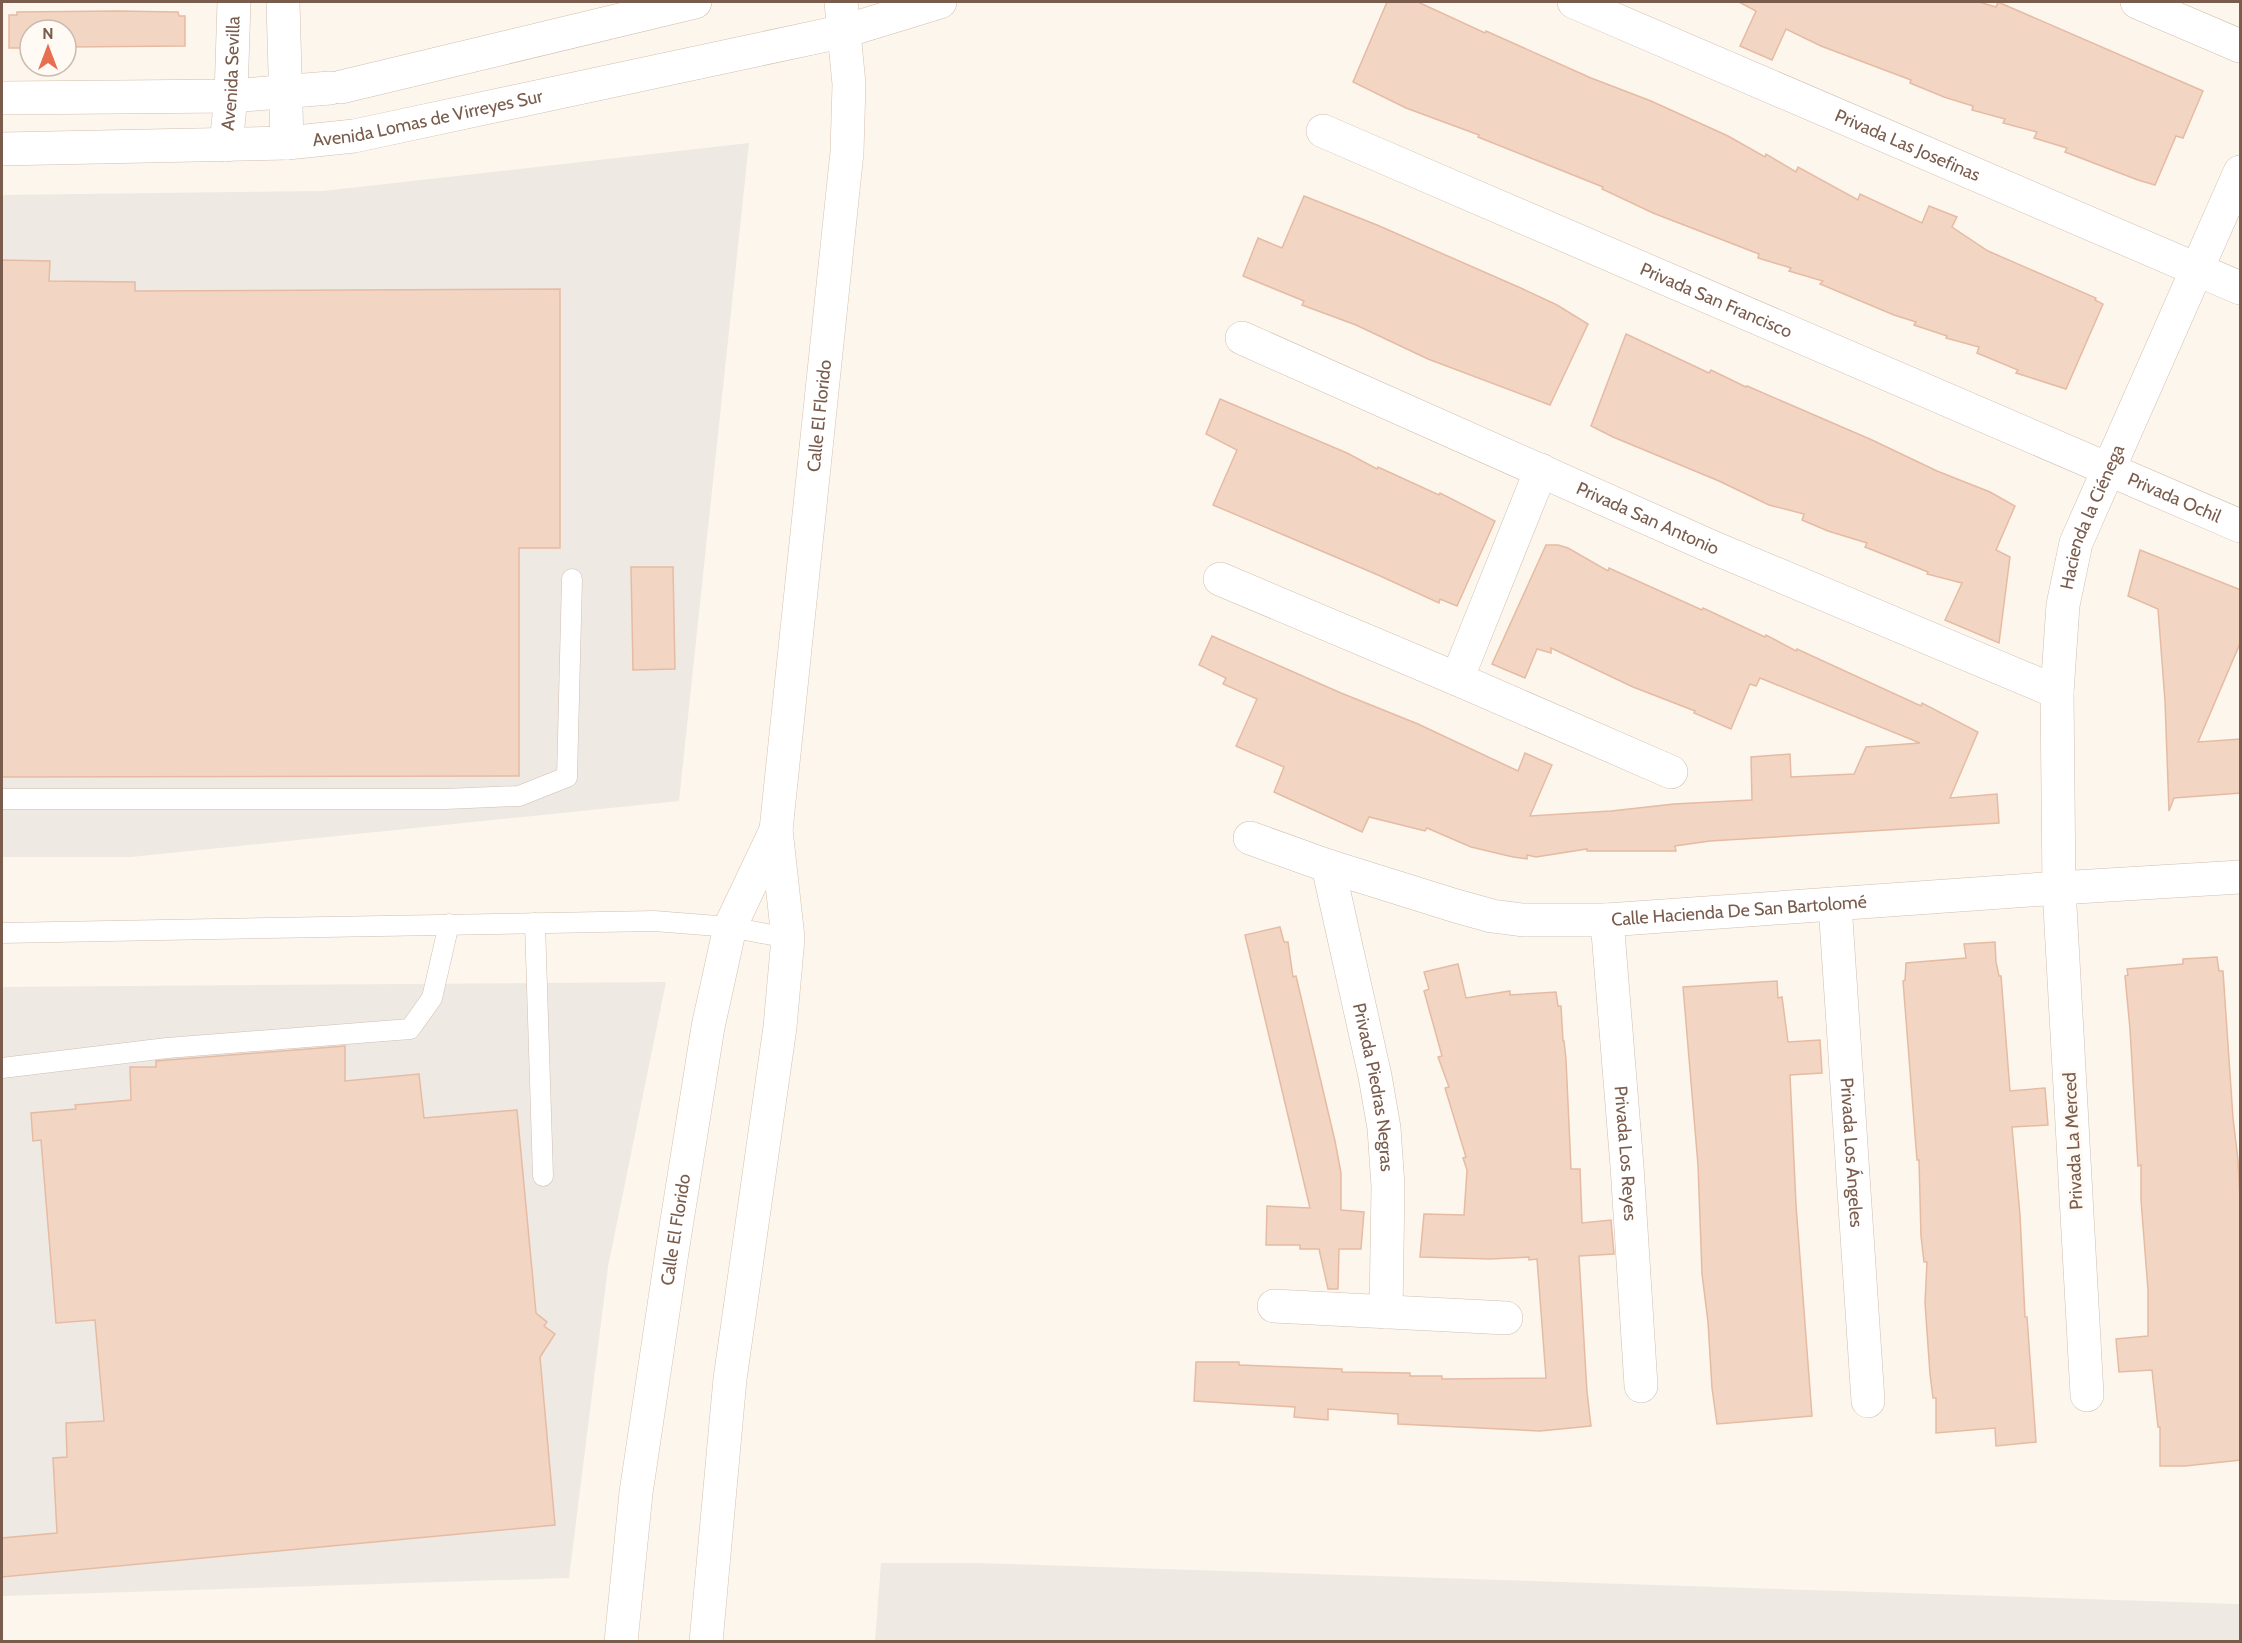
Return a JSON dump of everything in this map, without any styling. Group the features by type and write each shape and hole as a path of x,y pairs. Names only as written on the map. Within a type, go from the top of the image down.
{"street":[{"name":"Avenida Sevilla","path":"226,145 231,96 234,2"},
{"path":"283,2 286,143"},
{"path":"2,98 231,96 335,88 695,2"},
{"name":"Avenida Lomas de Virreyes Sur","path":"2,149 286,143 354,136 843,16 940,2"},
{"name":"Privada Las Josefinas","path":"1574,2 2241,288"},
{"path":"2137,2 2241,46"},
{"name":"Calle El Florido","path":"706,1641 730,1379 780,1027 788,938 776,830 847,152 849,84 843,16"},
{"name":"Privada San Francisco","path":"1323,131 2108,470"},
{"name":"Hacienda la Ciénega","path":"2060,888 2057,692 2063,605 2076,543 2241,172"},
{"name":"Privada San Antonio","path":"1242,338 1712,547 2057,692"},
{"path":"1457,679 1541,470"},
{"name":"Privada Ochil","path":"2108,470 2241,526"},
{"path":"1220,579 1671,772"},
{"name":"Calle El Florido","path":"621,1641 636,1493 708,1027 730,927 776,830"},
{"name":"Calle Hacienda De San Bartolomé","path":"1250,838 1328,866 1492,916 1523,920 1607,920 2241,877"},
{"name":"Privada Piedras Negras","path":"1328,866 1375,1076 1384,1128 1388,1186 1386,1311"},
{"name":"Privada La Merced","path":"2060,888 2087,1395"},
{"name":"Privada Los Ángeles","path":"1835,904 1868,1401"},
{"name":"Privada Los Reyes","path":"1607,920 1627,1166 1641,1386"},
{"path":"1274,1306 1506,1318"}],"lane":[{"path":"2,799 446,799 519,796 567,777 572,579"},
{"path":"2,933 654,921 730,927 788,938"},
{"path":"535,923 543,1176"},
{"path":"2,1068 167,1048 410,1029 432,998 449,924"}],"shaded area":[{"path":"749,143 679,801 131,857 2,857 2,195 323,191"},
{"path":"666,982 608,1267 569,1578 2,1596 2,987"},
{"path":"881,1563 977,1563 2240,1604 2240,1641 875,1641"}],"building":[{"path":"1387,2 1418,2 1485,33 1486,31 1591,78 1651,101 1728,136 1765,157 1766,154 1796,172 1798,167 1858,200 1860,194 1922,223 1929,206 1957,217 1952,227 1988,251 2096,298 2095,300 2103,304 2066,389 2016,373 2018,370 1977,353 1979,347 1946,338 1947,336 1914,325 1916,322 1820,284 1823,281 1789,271 1791,268 1758,258 1759,254 1653,213 1602,189 1603,187 1478,137 1479,135 1406,108 1353,82"},
{"path":"1739,2 1979,2 1996,7 1998,2 2203,91 2183,138 2176,136 2155,185 2065,152 2067,148 2034,138 2037,132 2003,123 2005,119 1972,110 1973,106 1910,83 1911,80 1821,46 1786,29 1772,60 1740,46 1756,11"},
{"path":"17,12 178,12 179,16 185,16 185,46 78,47 78,18 18,18 18,48 9,48 9,15 17,15"},
{"path":"1304,196 1377,225 1523,289 1557,305 1588,324 1550,405 1428,359 1356,325 1302,305 1304,301 1243,276 1258,238 1282,248"},
{"path":"2,260 50,261 49,281 135,282 135,291 560,289 560,548 519,548 519,776 2,777"},
{"path":"1626,334 1709,373 1711,370 1937,471 1990,492 2015,506 1996,550 2010,557 1999,643 1945,620 1962,583 1927,574 1928,572 1865,547 1867,543 1802,520 1804,514 1769,505 1591,426"},
{"path":"1220,399 1347,453 1377,469 1378,467 1439,495 1440,493 1495,521 1457,606 1440,599 1439,603 1213,505 1237,450 1206,434"},
{"path":"1546,545 1568,548 1608,571 1609,568 1765,637 1766,635 1796,651 1797,649 1921,706 1922,703 1978,732 1950,798 1997,794 1999,823 1710,841 1675,846 1676,851 1587,851 1587,849 1536,857 1527,855 1527,859 1471,847 1427,828 1425,831 1369,817 1362,832 1274,792 1284,767 1236,746 1257,699 1223,684 1226,678 1199,665 1212,636 1418,724 1518,771 1525,753 1552,765 1530,816 1752,800 1751,757 1790,754 1791,777 1854,774 1866,747 1920,743 1760,678 1756,686 1750,684 1731,729 1694,713 1695,711 1633,687 1551,648 1551,653 1537,649 1525,678 1492,664"},
{"path":"2140,550 2241,590 2241,641 2198,742 2241,739 2241,793 2174,798 2169,811 2165,701 2158,609 2128,596"},
{"path":"631,567 673,567 675,669 633,670"},
{"path":"1280,927 1284,942 1288,942 1293,977 1296,976 1335,1141 1341,1173 1341,1210 1364,1212 1361,1249 1339,1249 1338,1289 1328,1289 1319,1249 1300,1249 1300,1245 1266,1245 1267,1206 1310,1208 1245,935"},
{"path":"1995,942 1996,962 1999,976 2001,976 2010,1091 2045,1088 2048,1125 2012,1127 2036,1442 1996,1446 1995,1428 1936,1433 1936,1398 1933,1398 1930,1374 1925,1303 1927,1262 1924,1262 1921,1236 1919,1160 1917,1160 1903,981 1905,980 1906,963 1966,958 1964,944"},
{"path":"2217,957 2219,971 2223,971 2241,1219 2241,1460 2185,1466 2160,1466 2160,1427 2158,1427 2152,1370 2119,1372 2116,1339 2148,1336 2148,1290 2141,1200 2141,1165 2138,1166 2125,976 2128,975 2127,969 2183,964 2183,959"},
{"path":"1458,964 1466,998 1510,991 1510,995 1556,992 1558,1006 1561,1006 1571,1169 1580,1169 1582,1223 1611,1220 1614,1254 1579,1256 1591,1426 1540,1431 1398,1424 1398,1414 1328,1409 1328,1420 1294,1417 1295,1407 1194,1401 1196,1362 1239,1362 1239,1365 1342,1369 1342,1372 1410,1373 1410,1376 1442,1376 1442,1379 1546,1378 1537,1259 1529,1260 1529,1257 1490,1259 1420,1257 1424,1214 1464,1215 1467,1170 1463,1158 1466,1157 1445,1088 1449,1087 1438,1057 1442,1056 1424,991 1429,989 1424,972"},
{"path":"1777,981 1778,998 1782,997 1788,1042 1820,1040 1822,1073 1790,1075 1796,1205 1812,1416 1717,1424 1702,1274 1698,1165 1683,987"},
{"path":"345,1046 345,1081 419,1074 424,1118 517,1110 536,1313 547,1322 544,1326 555,1334 540,1357 555,1525 2,1577 2,1538 57,1533 53,1458 67,1457 66,1423 104,1421 95,1320 56,1323 41,1140 33,1141 31,1113 76,1109 75,1105 131,1100 130,1067 156,1067 156,1061"}]}
